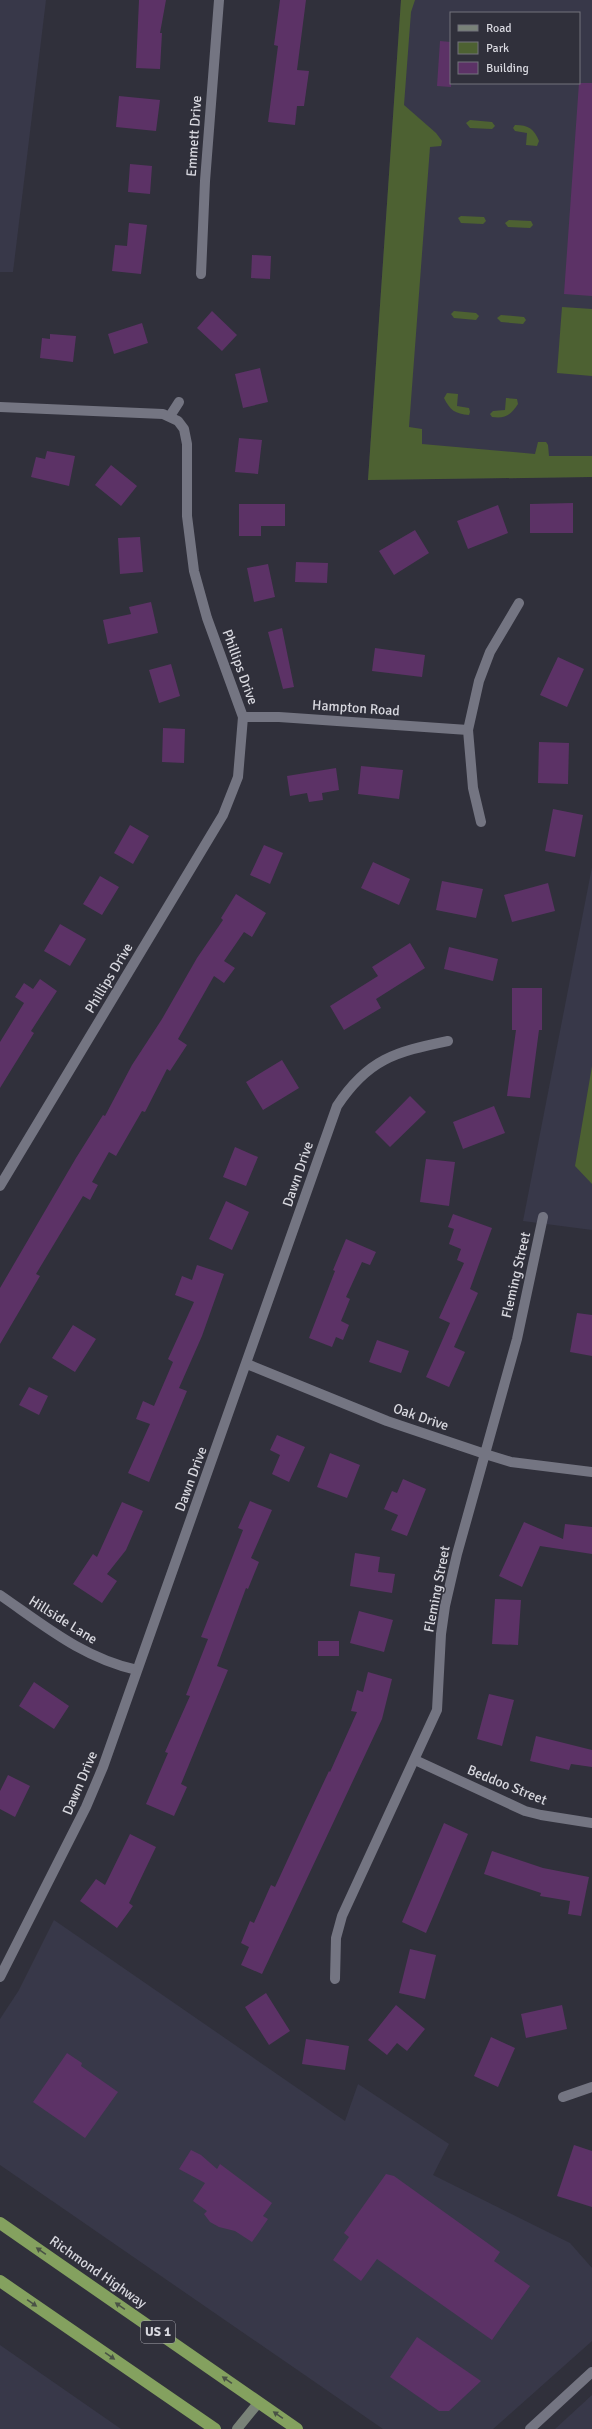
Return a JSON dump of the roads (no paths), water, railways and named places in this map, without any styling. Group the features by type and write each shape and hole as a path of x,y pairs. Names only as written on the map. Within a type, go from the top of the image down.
{"highway":[{"name":"Richmond Highway","path":"0,2223 297,2429"},
{"path":"0,2280 215,2429"}],"street":[{"name":"Emmett Drive","path":"201,274 206,173 219,0"},
{"path":"0,407 163,414 170,416 178,402"},
{"name":"Phillips Drive","path":"0,1186 223,815 238,777 243,717 207,618 194,571 187,516 187,444 184,429 178,421 170,416"},
{"path":"481,822 473,788 468,730 479,681 490,652 519,603"},
{"name":"Hampton Road","path":"243,717 279,717 468,730"},
{"name":"Dawn Drive","path":"0,1977 86,1807 103,1767 247,1364 268,1298 337,1106 349,1088 364,1073 387,1057 403,1051 448,1041"},
{"name":"Fleming Street","path":"335,1979 336,1938 342,1916 437,1710 441,1634 445,1606 457,1554 516,1338 543,1218"},
{"name":"Oak Drive","path":"247,1364 387,1421 485,1454 511,1462 592,1472"},
{"name":"Hillside Lane","path":"0,1595 75,1647 97,1657 137,1670"},
{"name":"Beddoo Street","path":"415,1760 525,1811 592,1823"},
{"path":"563,2097 592,2087"},
{"path":"530,2429 592,2372"},
{"path":"237,2429 258,2402"}]}
